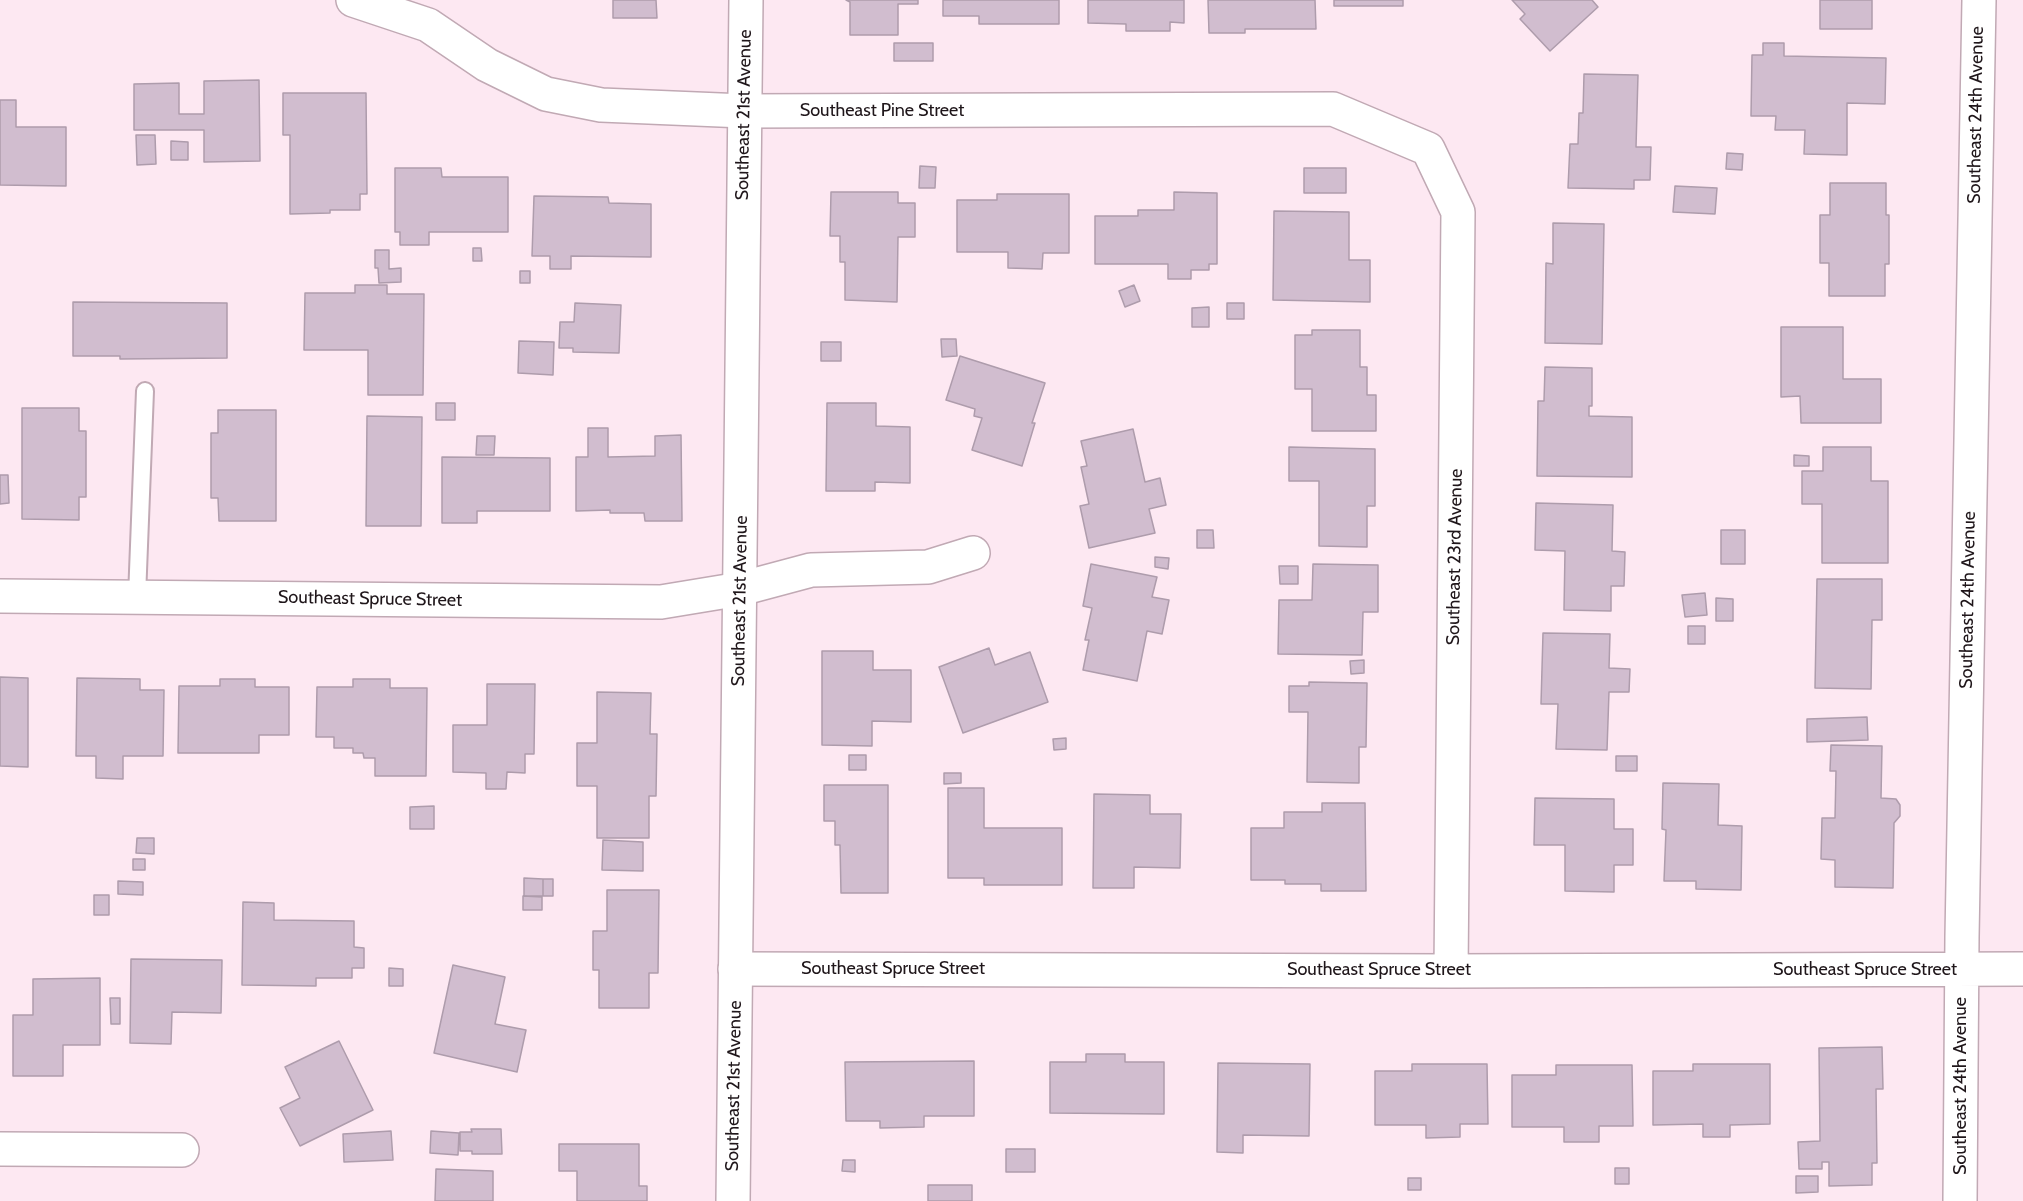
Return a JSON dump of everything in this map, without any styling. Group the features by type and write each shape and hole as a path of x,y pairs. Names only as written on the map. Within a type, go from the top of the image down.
{"street":[{"name":"Southeast Pine Street","path":"353,0 428,25 487,65 546,94 601,105 744,111 1333,109 1428,149"},
{"name":"Southeast 21st Avenue","path":"733,1201 746,0"},
{"name":"Southeast 24th Avenue","path":"1960,1201 1978,0"},
{"name":"Southeast 23rd Avenue","path":"1428,149 1458,212 1451,971"},
{"name":"Southeast Spruce Street","path":"0,596 661,602 740,589 811,570 928,567 973,553"},
{"name":"Southeast Spruce Street","path":"735,969 1451,971 2023,969"},
{"path":"0,1149 182,1150"}],"lane":[{"path":"137,597 145,391"}],"building":[{"path":"613,0 656,0 657,18 613,18"},
{"path":"846,0 918,0 918,4 898,4 898,35 850,35 850,2"},
{"path":"943,0 1059,0 1059,24 979,24 979,16 943,16"},
{"path":"1088,0 1184,0 1184,23 1170,22 1170,31 1126,31 1126,24 1088,23"},
{"path":"1208,0 1315,0 1316,29 1245,29 1245,33 1209,33"},
{"path":"1334,0 1403,0 1403,6 1334,6"},
{"path":"1512,0 1592,0 1598,7 1550,51 1520,19 1525,14"},
{"path":"1820,0 1872,0 1872,29 1820,29"},
{"path":"894,43 933,43 933,61 894,61"},
{"path":"1763,43 1784,43 1784,56 1886,58 1885,104 1847,103 1847,155 1804,154 1805,130 1775,130 1776,116 1751,116 1752,55 1763,55"},
{"path":"1584,74 1638,75 1636,147 1651,147 1650,180 1634,180 1634,189 1568,188 1570,144 1578,144 1579,113 1583,113"},
{"path":"259,80 260,161 204,162 204,130 134,130 134,84 179,83 179,114 204,114 204,81"},
{"path":"283,93 366,93 367,194 360,194 360,210 290,214 290,135 283,135"},
{"path":"0,100 16,100 16,127 66,127 66,186 0,185"},
{"path":"136,135 155,135 156,164 137,165"},
{"path":"171,141 188,142 188,160 171,160"},
{"path":"1727,153 1743,154 1742,170 1726,169"},
{"path":"920,166 936,167 935,188 919,188"},
{"path":"395,168 441,168 442,177 508,177 508,232 429,232 429,245 400,245 400,232 395,232"},
{"path":"1304,168 1346,168 1346,193 1304,193"},
{"path":"1830,183 1886,183 1886,215 1889,215 1889,264 1885,264 1885,296 1829,296 1829,263 1820,263 1820,215 1830,215"},
{"path":"1675,186 1717,188 1715,214 1673,212"},
{"path":"831,192 898,192 898,203 915,203 915,237 898,237 897,302 845,300 845,262 840,262 840,236 830,236"},
{"path":"1174,192 1217,193 1217,264 1209,264 1209,270 1191,270 1191,279 1168,279 1168,264 1095,264 1095,216 1138,216 1138,210 1174,210"},
{"path":"997,194 1069,194 1069,253 1043,253 1042,269 1008,268 1008,252 957,252 957,200 997,200"},
{"path":"534,196 608,197 609,203 651,204 651,257 571,256 571,269 550,269 550,256 532,256"},
{"path":"1274,211 1349,212 1349,260 1370,260 1370,302 1273,300"},
{"path":"1553,223 1604,224 1602,344 1545,343 1546,263 1553,264"},
{"path":"473,248 481,248 482,261 473,261"},
{"path":"375,250 389,250 389,269 401,268 401,282 379,283 378,268 375,268"},
{"path":"520,271 530,271 530,283 520,283"},
{"path":"355,285 387,285 387,294 424,294 423,395 368,395 368,350 304,350 305,293 355,293"},
{"path":"1134,285 1140,301 1125,307 1119,291"},
{"path":"73,302 227,303 227,358 120,359 120,356 73,356"},
{"path":"575,303 621,305 619,353 573,352 573,348 559,348 560,322 574,322"},
{"path":"1227,303 1244,303 1244,319 1227,319"},
{"path":"1209,307 1209,327 1192,327 1192,308"},
{"path":"1781,327 1843,327 1843,379 1881,379 1881,423 1801,423 1800,396 1781,397"},
{"path":"1312,330 1360,330 1360,367 1367,367 1367,395 1376,395 1376,431 1312,431 1312,389 1295,389 1295,335 1312,335"},
{"path":"941,339 956,339 957,356 942,357"},
{"path":"519,341 554,342 553,375 518,373"},
{"path":"821,342 841,342 841,361 821,361"},
{"path":"960,356 1045,383 1032,423 1035,423 1022,466 972,450 982,418 974,416 975,409 946,400"},
{"path":"1545,367 1592,368 1592,406 1589,406 1589,416 1632,417 1632,477 1537,476 1538,401 1544,401"},
{"path":"436,403 455,403 455,420 436,420"},
{"path":"827,403 876,403 876,426 910,427 910,483 875,482 875,491 826,491"},
{"path":"22,408 79,408 79,431 86,431 86,497 79,497 79,520 22,519"},
{"path":"218,410 276,410 276,521 219,521 218,498 211,498 211,433 218,433"},
{"path":"367,416 422,417 421,526 366,526"},
{"path":"588,428 608,428 608,457 655,456 655,436 681,435 682,521 645,521 644,513 610,513 610,510 576,511 576,457 588,457"},
{"path":"1133,429 1145,482 1160,478 1166,505 1149,509 1155,533 1089,548 1080,506 1089,504 1081,467 1087,466 1081,441"},
{"path":"477,436 495,436 494,455 476,455"},
{"path":"1289,447 1375,449 1375,506 1367,506 1367,547 1319,546 1319,481 1289,481"},
{"path":"1823,447 1871,447 1871,481 1888,481 1888,563 1822,563 1822,504 1802,504 1802,471 1823,471"},
{"path":"1794,455 1809,456 1809,466 1794,466"},
{"path":"442,457 550,458 550,511 477,511 477,523 442,523"},
{"path":"0,475 8,475 9,503 0,504"},
{"path":"1536,503 1613,505 1612,551 1625,552 1624,586 1611,586 1611,611 1564,610 1565,551 1535,550"},
{"path":"1197,530 1213,530 1214,548 1197,548"},
{"path":"1721,530 1745,530 1745,564 1721,564"},
{"path":"1155,557 1169,558 1168,569 1155,567"},
{"path":"1091,564 1157,577 1152,597 1169,600 1162,634 1147,631 1137,681 1083,670 1089,640 1085,640 1092,608 1083,606"},
{"path":"1313,564 1378,565 1378,612 1363,612 1362,655 1278,654 1279,600 1312,600"},
{"path":"1279,566 1298,566 1298,584 1280,584"},
{"path":"1817,579 1882,579 1882,620 1872,620 1871,689 1815,688"},
{"path":"1705,593 1707,615 1685,617 1682,595"},
{"path":"1716,598 1733,599 1733,621 1716,621"},
{"path":"1688,626 1705,626 1705,644 1688,644"},
{"path":"1543,633 1610,634 1609,668 1630,669 1629,692 1609,692 1607,750 1556,749 1558,704 1541,704"},
{"path":"989,648 995,665 1030,652 1048,702 963,733 939,667"},
{"path":"822,651 873,651 873,670 911,670 911,722 872,721 872,746 822,745"},
{"path":"1364,660 1364,673 1351,674 1350,661"},
{"path":"0,677 28,678 28,767 0,766"},
{"path":"77,678 140,679 140,690 164,690 163,756 123,756 123,779 96,778 96,756 76,756"},
{"path":"220,679 255,679 255,687 289,687 289,735 259,735 259,753 178,753 179,686 220,686"},
{"path":"353,679 390,679 390,688 427,688 426,776 375,776 375,758 364,758 363,753 353,753 353,748 334,748 334,737 316,737 317,687 353,687"},
{"path":"1309,682 1367,683 1366,747 1359,747 1359,783 1307,782 1308,712 1289,712 1289,686 1309,686"},
{"path":"487,684 535,684 534,754 525,754 525,773 507,772 506,789 486,789 486,773 453,772 453,725 487,725"},
{"path":"597,692 651,693 650,734 657,734 656,796 649,796 649,838 597,838 597,786 577,786 577,743 597,743"},
{"path":"1867,717 1868,740 1807,742 1807,719"},
{"path":"1066,738 1066,749 1054,750 1053,739"},
{"path":"1831,745 1882,746 1881,798 1896,799 1900,805 1900,816 1894,823 1893,888 1835,887 1835,860 1821,859 1822,818 1835,818 1836,771 1830,771"},
{"path":"849,755 866,755 866,770 849,770"},
{"path":"1616,756 1637,756 1637,771 1616,771"},
{"path":"944,773 961,773 961,783 944,784"},
{"path":"1663,783 1719,784 1718,825 1742,826 1741,890 1696,889 1696,881 1664,881 1666,830 1662,829"},
{"path":"824,785 888,785 888,893 841,893 840,845 835,845 835,821 824,821"},
{"path":"948,788 984,788 984,828 1062,828 1062,885 984,885 984,878 948,878"},
{"path":"1094,794 1150,795 1150,814 1181,814 1180,868 1134,867 1134,888 1093,888"},
{"path":"1535,798 1614,799 1614,829 1633,829 1633,865 1614,865 1614,892 1565,891 1565,845 1534,845"},
{"path":"1322,803 1365,803 1366,891 1321,891 1321,884 1285,884 1285,880 1251,880 1251,828 1284,828 1284,812 1322,812"},
{"path":"434,806 434,829 410,829 410,807"},
{"path":"137,838 154,838 154,854 136,853"},
{"path":"603,840 643,842 643,871 602,870"},
{"path":"133,859 145,859 145,870 133,870"},
{"path":"524,878 543,879 543,896 524,896"},
{"path":"543,879 553,879 553,896 543,896"},
{"path":"118,881 143,882 143,895 118,894"},
{"path":"607,890 659,890 658,973 649,973 649,1008 599,1008 599,970 593,970 593,931 607,931"},
{"path":"94,895 109,895 109,915 94,915"},
{"path":"523,896 542,897 542,910 523,910"},
{"path":"243,902 274,903 274,920 354,921 354,947 364,948 364,968 352,968 352,978 316,978 316,986 242,985"},
{"path":"131,959 222,960 221,1013 172,1012 171,1044 130,1043"},
{"path":"453,965 505,977 495,1024 526,1030 517,1072 434,1053"},
{"path":"389,968 403,969 403,986 389,986"},
{"path":"100,978 100,1045 63,1045 63,1076 13,1076 13,1015 33,1015 33,979"},
{"path":"110,998 120,998 120,1024 111,1024"},
{"path":"339,1041 373,1110 300,1146 280,1108 300,1098 285,1067"},
{"path":"1882,1047 1883,1089 1876,1089 1877,1163 1872,1163 1872,1185 1829,1186 1829,1162 1822,1162 1822,1169 1799,1169 1798,1142 1820,1141 1819,1048"},
{"path":"1086,1054 1125,1054 1125,1062 1164,1062 1164,1114 1050,1113 1050,1062 1086,1062"},
{"path":"974,1061 974,1116 924,1116 924,1127 880,1128 880,1121 846,1121 845,1062"},
{"path":"1218,1063 1310,1064 1309,1136 1243,1135 1243,1153 1217,1152"},
{"path":"1412,1064 1487,1064 1488,1124 1460,1124 1460,1137 1426,1138 1426,1125 1375,1125 1375,1071 1412,1071"},
{"path":"1693,1064 1770,1064 1770,1124 1730,1125 1730,1137 1703,1137 1703,1124 1653,1125 1653,1071 1693,1071"},
{"path":"1556,1065 1632,1065 1633,1126 1599,1126 1599,1142 1564,1142 1564,1127 1512,1127 1512,1075 1556,1075"},
{"path":"471,1129 501,1129 502,1154 472,1154 472,1151 460,1151 460,1132 472,1132"},
{"path":"391,1131 393,1160 344,1162 343,1134"},
{"path":"431,1131 459,1133 458,1155 430,1153"},
{"path":"559,1144 639,1144 639,1186 647,1186 647,1201 577,1201 577,1171 559,1171"},
{"path":"1006,1149 1035,1149 1035,1172 1006,1172"},
{"path":"843,1160 855,1160 855,1172 842,1171"},
{"path":"1615,1168 1629,1168 1629,1184 1615,1184"},
{"path":"436,1169 493,1171 493,1201 435,1201"},
{"path":"1796,1176 1818,1176 1818,1192 1796,1193"},
{"path":"1408,1178 1421,1178 1421,1190 1408,1190"},
{"path":"928,1185 972,1185 972,1201 928,1201"}]}
